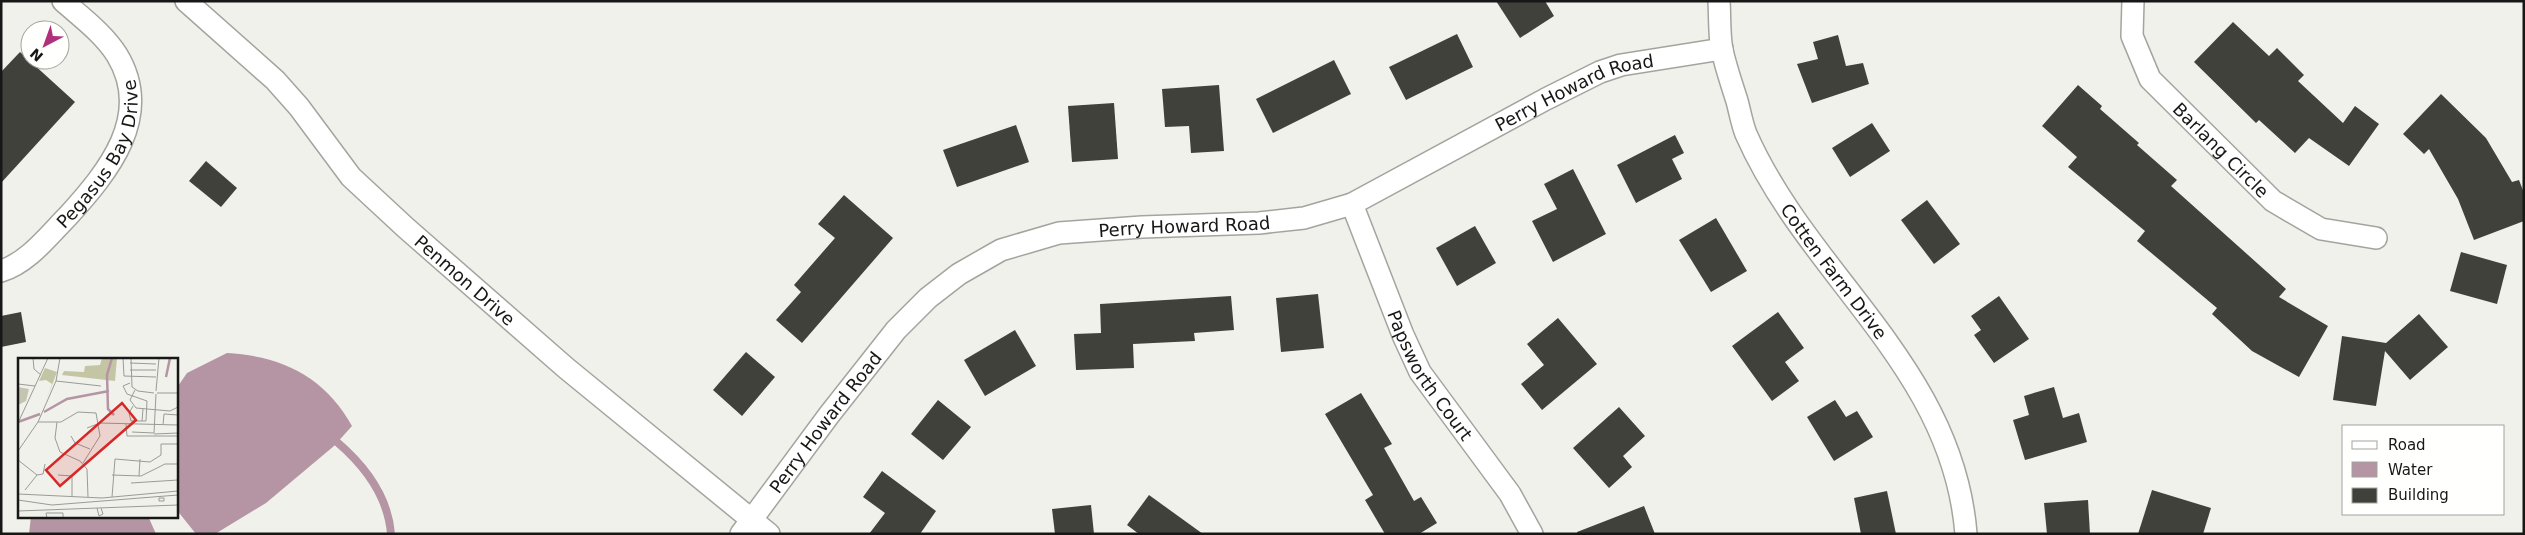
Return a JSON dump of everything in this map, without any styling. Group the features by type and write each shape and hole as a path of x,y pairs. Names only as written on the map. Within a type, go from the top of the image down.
{"street":[{"name":"Pegasus Bay Drive","path":"1,271 34,250 87,195 118,151 131,118 129,86 117,55 94,29 63,1"},
{"name":"Penmon Drive","path":"186,1 275,80 300,107 326,146 351,177 406,228 746,527 768,534"},
{"name":"Cotten Farm Drive","path":"1719,1 1722,49 1746,133 1766,173 1789,212 1897,355 1921,392 1942,435 1959,482 1966,534"},
{"name":"Barlang Circle","path":"2133,1 2132,36 2150,79 2273,200 2321,228 2376,238"},
{"name":"Perry Howard Road","path":"746,527 828,415 896,330 928,298 959,274 1001,250 1059,233 1142,227 1268,222 1304,218 1352,204 1546,99 1600,72 1621,65 1722,49"},
{"name":"Papsworth Court","path":"1352,204 1403,335 1420,372 1510,494 1532,534"}],"water":[{"path":"227,353 247,355 284,364 315,382 329,394 352,426 334,446 266,503 215,534 196,534 178,512 178,386 187,373"},
{"path":"31,518 149,518 156,534 29,534"}],"building":[{"path":"1496,1 1545,1 1554,16 1520,38"},
{"path":"2233,22 2269,56 2277,48 2304,75 2298,81 2343,123 2355,106 2379,124 2349,166 2309,138 2295,153 2259,120 2256,123 2194,62"},
{"path":"1457,34 1473,67 1406,100 1389,67"},
{"path":"1838,35 1846,66 1863,63 1869,84 1812,103 1797,64 1818,59 1813,42"},
{"path":"20,52 20,70 40,70 75,102 1,183 1,72"},
{"path":"1334,60 1351,94 1273,133 1256,99"},
{"path":"1219,85 1224,151 1191,153 1189,126 1165,127 1162,89"},
{"path":"2078,85 2102,106 2100,109 2139,143 2137,145 2177,180 2171,186 2286,289 2279,297 2328,326 2299,377 2252,351 2212,314 2217,308 2137,241 2145,231 2068,167 2077,157 2042,126"},
{"path":"2441,94 2486,138 2512,182 2519,180 2524,193 2524,221 2474,240 2458,199 2429,149 2424,154 2403,134"},
{"path":"1114,103 1118,159 1072,162 1068,106"},
{"path":"1872,123 1890,151 1850,177 1832,148"},
{"path":"1016,125 1029,162 957,187 943,150"},
{"path":"1675,135 1684,153 1672,159 1682,179 1636,203 1617,165"},
{"path":"206,161 237,188 221,207 189,181"},
{"path":"1573,169 1606,234 1553,262 1532,221 1557,209 1544,184"},
{"path":"844,195 893,238 802,343 776,320 801,292 794,285 835,238 818,224"},
{"path":"1927,200 1960,244 1934,264 1901,220"},
{"path":"1716,218 1747,271 1711,292 1679,240"},
{"path":"1475,226 1496,263 1457,286 1436,248"},
{"path":"2461,252 2507,265 2497,304 2450,291"},
{"path":"1318,294 1324,348 1281,352 1276,298"},
{"path":"1231,296 1234,330 1194,333 1195,341 1133,344 1134,368 1076,370 1074,334 1101,333 1100,304"},
{"path":"1999,296 2029,339 1994,363 1974,335 1981,330 1971,316"},
{"path":"21,312 26,342 1,347 1,316"},
{"path":"1778,312 1804,348 1785,362 1799,381 1772,401 1732,346"},
{"path":"2419,314 2448,347 2410,380 2385,351 2376,406 2333,400 2342,336 2386,343"},
{"path":"1558,318 1597,364 1542,410 1521,384 1544,365 1527,344"},
{"path":"1015,330 1036,366 985,396 964,360"},
{"path":"746,352 775,377 742,416 713,390"},
{"path":"2054,387 2063,418 2079,413 2087,442 2025,460 2013,420 2029,415 2024,396"},
{"path":"1361,393 1392,444 1384,448 1414,501 1421,497 1437,523 1419,534 1385,534 1365,500 1373,495 1325,414"},
{"path":"938,400 971,427 943,460 911,434"},
{"path":"1835,400 1846,417 1857,411 1873,437 1834,461 1807,417"},
{"path":"1619,407 1645,436 1623,456 1632,467 1609,488 1573,448"},
{"path":"882,471 936,511 920,534 869,534 885,513 863,497"},
{"path":"2152,490 2211,508 2203,534 2138,534"},
{"path":"1887,491 1896,534 1861,534 1854,498"},
{"path":"1149,495 1203,534 1139,534 1127,525"},
{"path":"2088,500 2090,534 2047,534 2044,503"},
{"path":"1091,505 1094,534 1055,534 1052,509"},
{"path":"1644,506 1655,534 1577,534 1577,532"}],"waterway":[{"path":"337,442 357,461 373,483 385,507 391,534"}]}
